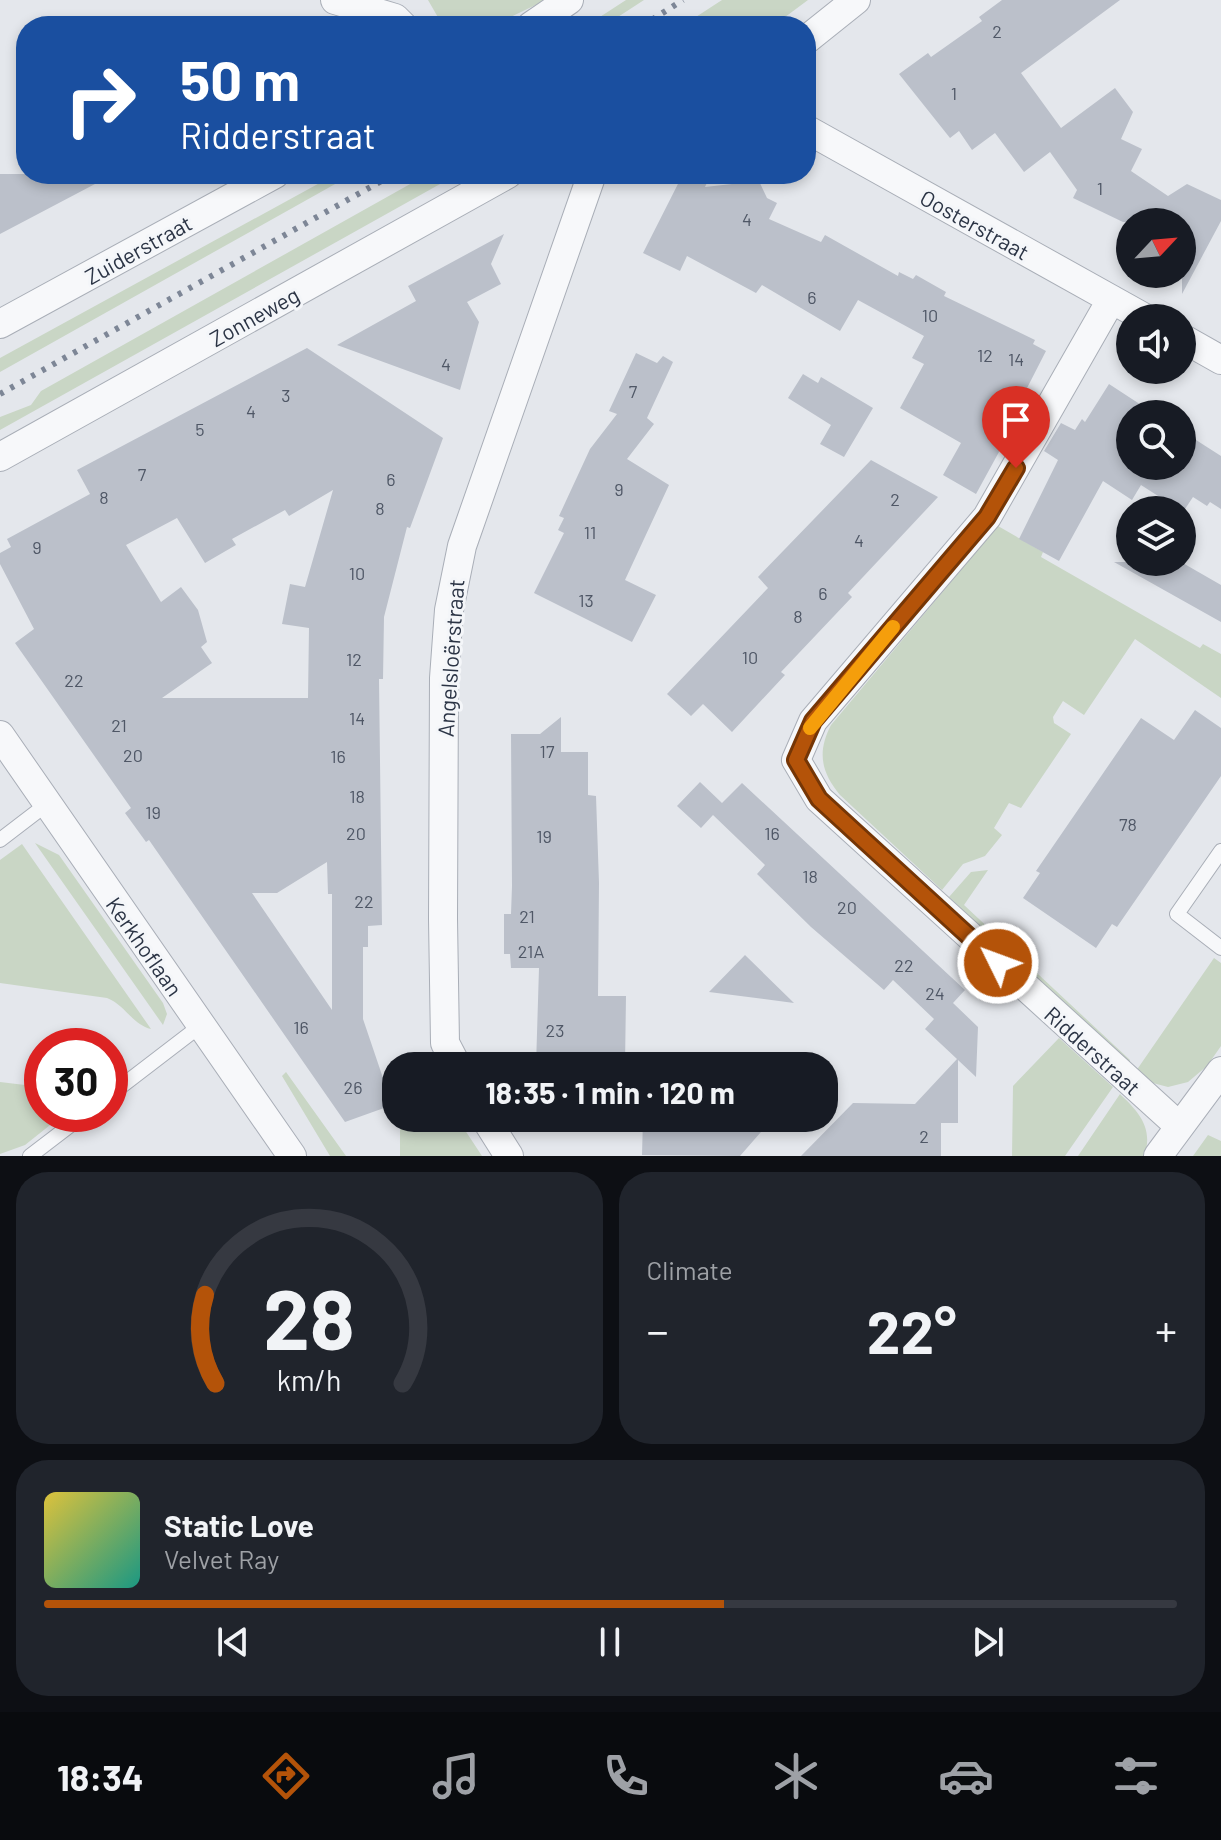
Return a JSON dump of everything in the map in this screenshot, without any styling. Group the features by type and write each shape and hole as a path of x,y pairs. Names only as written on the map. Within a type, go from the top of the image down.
{"street":[{"path":"335,0 388,16"},
{"path":"546,16 569,0"},
{"path":"816,32 856,0"},
{"name":"Oosterstraat","path":"816,135 1119,304"},
{"name":"Zuiderstraat","path":"0,324 257,184"},
{"name":"Zonneweg","path":"0,457 490,184"},
{"name":"Angelsloërstraat","path":"450,1052 445,1043 443,919 444,678 449,610 462,546 589,184"},
{"name":"Ridderstraat","path":"1111,300 987,517 813,721 796,760 819,799 1179,1126"},
{"path":"1196,342 1217,349"},
{"name":"Kerkhoflaan","path":"0,735 194,1030 292,1156"},
{"path":"1158,1156 1221,1071"},
{"path":"494,1132 509,1156"}],"lane":[{"path":"0,840 47,804"},
{"path":"1221,851 1177,914 1221,948"},
{"path":"128,1081 194,1030"},
{"path":"30,1156 61,1132"}],"green space":[{"path":"428,0 546,0 513,16 437,16"},
{"path":"626,0 644,0 619,16 601,16"},
{"path":"722,0 808,0 786,16 697,16"},
{"path":"318,184 335,184 0,372 0,358"},
{"path":"410,184 440,184 0,430 0,417 31,405 41,391"},
{"path":"998,526 1043,552 1041,557 1200,648 1203,644 1221,654 1221,698 1135,639 1084,715 1063,701 1053,717 1054,723 1071,734 1021,808 1009,803 994,828 1002,835 985,856 963,864 942,890 840,795 825,770 824,744 831,725"},
{"path":"35,843 59,855 163,1003 167,1014 163,1025"},
{"path":"22,844 151,1029 107,998 0,983 0,860"},
{"path":"988,870 964,905 1130,1060 1128,1065 949,897 971,872"},
{"path":"1214,958 1221,963 1221,1046 1207,1066 1188,1082 1168,1087 1149,1082 1136,1071"},
{"path":"1059,1038 1113,1087 1065,1156 1012,1156 1013,1086"},
{"path":"286,1072 346,1156 330,1156 282,1076"},
{"path":"0,1082 24,1085 24,1132 41,1132 25,1145 0,1154"},
{"path":"1120,1094 1133,1107 1146,1129 1144,1156 1078,1156"},
{"path":"400,1132 466,1132 482,1156 400,1156"},
{"path":"1208,1135 1221,1141 1221,1156 1193,1156"}],"building":[{"path":"1002,0 1120,0 1021,73 1061,128 1115,88 1133,112 1121,139 1142,149 1131,171 1168,196 1187,184 1221,200 1221,221 1196,268 1196,208 1116,208 1116,219 1073,198 1077,190 1050,152 1024,172 995,133 972,150 959,131 950,138 899,74 928,53 931,57 982,21 979,17"},
{"path":"0,174 16,174 16,184 95,184 0,234"},
{"path":"678,184 706,184 705,187 760,184 767,198 777,203 769,219 821,242 825,235 898,276 899,272 913,279 916,275 946,292 944,296 1035,340 1033,344 1046,351 1026,390 1031,392 1024,404 1030,407 1016,433 1011,430 976,494 943,475 961,443 900,408 924,364 912,358 924,336 858,300 840,331 762,285 756,293 687,256 680,271 643,253"},
{"path":"504,234 491,264 501,284 467,302 479,322 460,390 337,345 416,301 408,286"},
{"path":"307,348 443,438 410,528 407,527 384,617 383,679 379,679 382,925 368,926 368,947 363,947 363,1019 382,1075 382,1109 345,1122 149,840 146,842 125,813 131,808 15,643 34,629 0,564 0,553 11,547 7,539 90,494 77,470","holes":["333,490 305,587 290,584 282,624 309,628 308,698 162,698 212,663 201,647 207,642 198,610 181,587 161,602 126,545 177,518 205,563 236,545 232,539 285,510 289,516","327,862 328,894 332,894 332,1010 252,893 277,893"]},
{"path":"636,353 657,363 663,356 673,362 647,418 654,424 627,459 669,485 625,580 656,595 632,642 534,593 564,533 558,530 564,518 559,516 590,449 617,414 609,411"},
{"path":"803,374 818,383 821,377 873,408 844,457 820,444 831,425 788,398"},
{"path":"1109,384 1134,400 1116,400 1116,480 1196,480 1196,440 1221,456 1221,509 1210,502 1207,506 1196,496 1158,496 1141,485 1134,496 1126,496 1103,481 1059,561 1019,539 1058,460 1044,451 1061,423 1075,430 1082,419 1085,422"},
{"path":"871,460 938,497 848,593 852,597 781,672 785,675 732,732 703,704 691,716 667,694 768,588 758,577"},
{"path":"1196,571 1221,585 1221,622 1139,576 1196,576"},
{"path":"1195,710 1221,728 1221,776 1117,927 1112,924 1096,948 1023,898 1040,873 1036,871 1141,718 1174,740"},
{"path":"561,717 561,752 588,752 588,795 596,796 598,996 626,996 625,1052 536,1052 539,968 511,968 510,954 504,954 504,914 511,914 512,886 511,734 540,734"},
{"path":"700,782 722,803 742,783 965,990 953,1003 978,1027 976,1077 958,1060 958,1123 941,1123 941,1156 801,1156 825,1132 838,1132 838,1118 853,1103 915,1104 957,1059 925,1029 934,1019 893,980 884,990 811,927 757,874 765,865 713,815 701,828 677,806"},
{"path":"745,955 794,1003 709,992"},
{"path":"643,1132 761,1132 740,1156 642,1155"}],"railway":[{"path":"658,16 683,0"},
{"path":"0,394 376,184"}],"slow traffic":[{"path":"810,728 893,627"}],"route":[{"path":"998,963 819,799 796,760 813,721 987,517 1016,468"}]}
